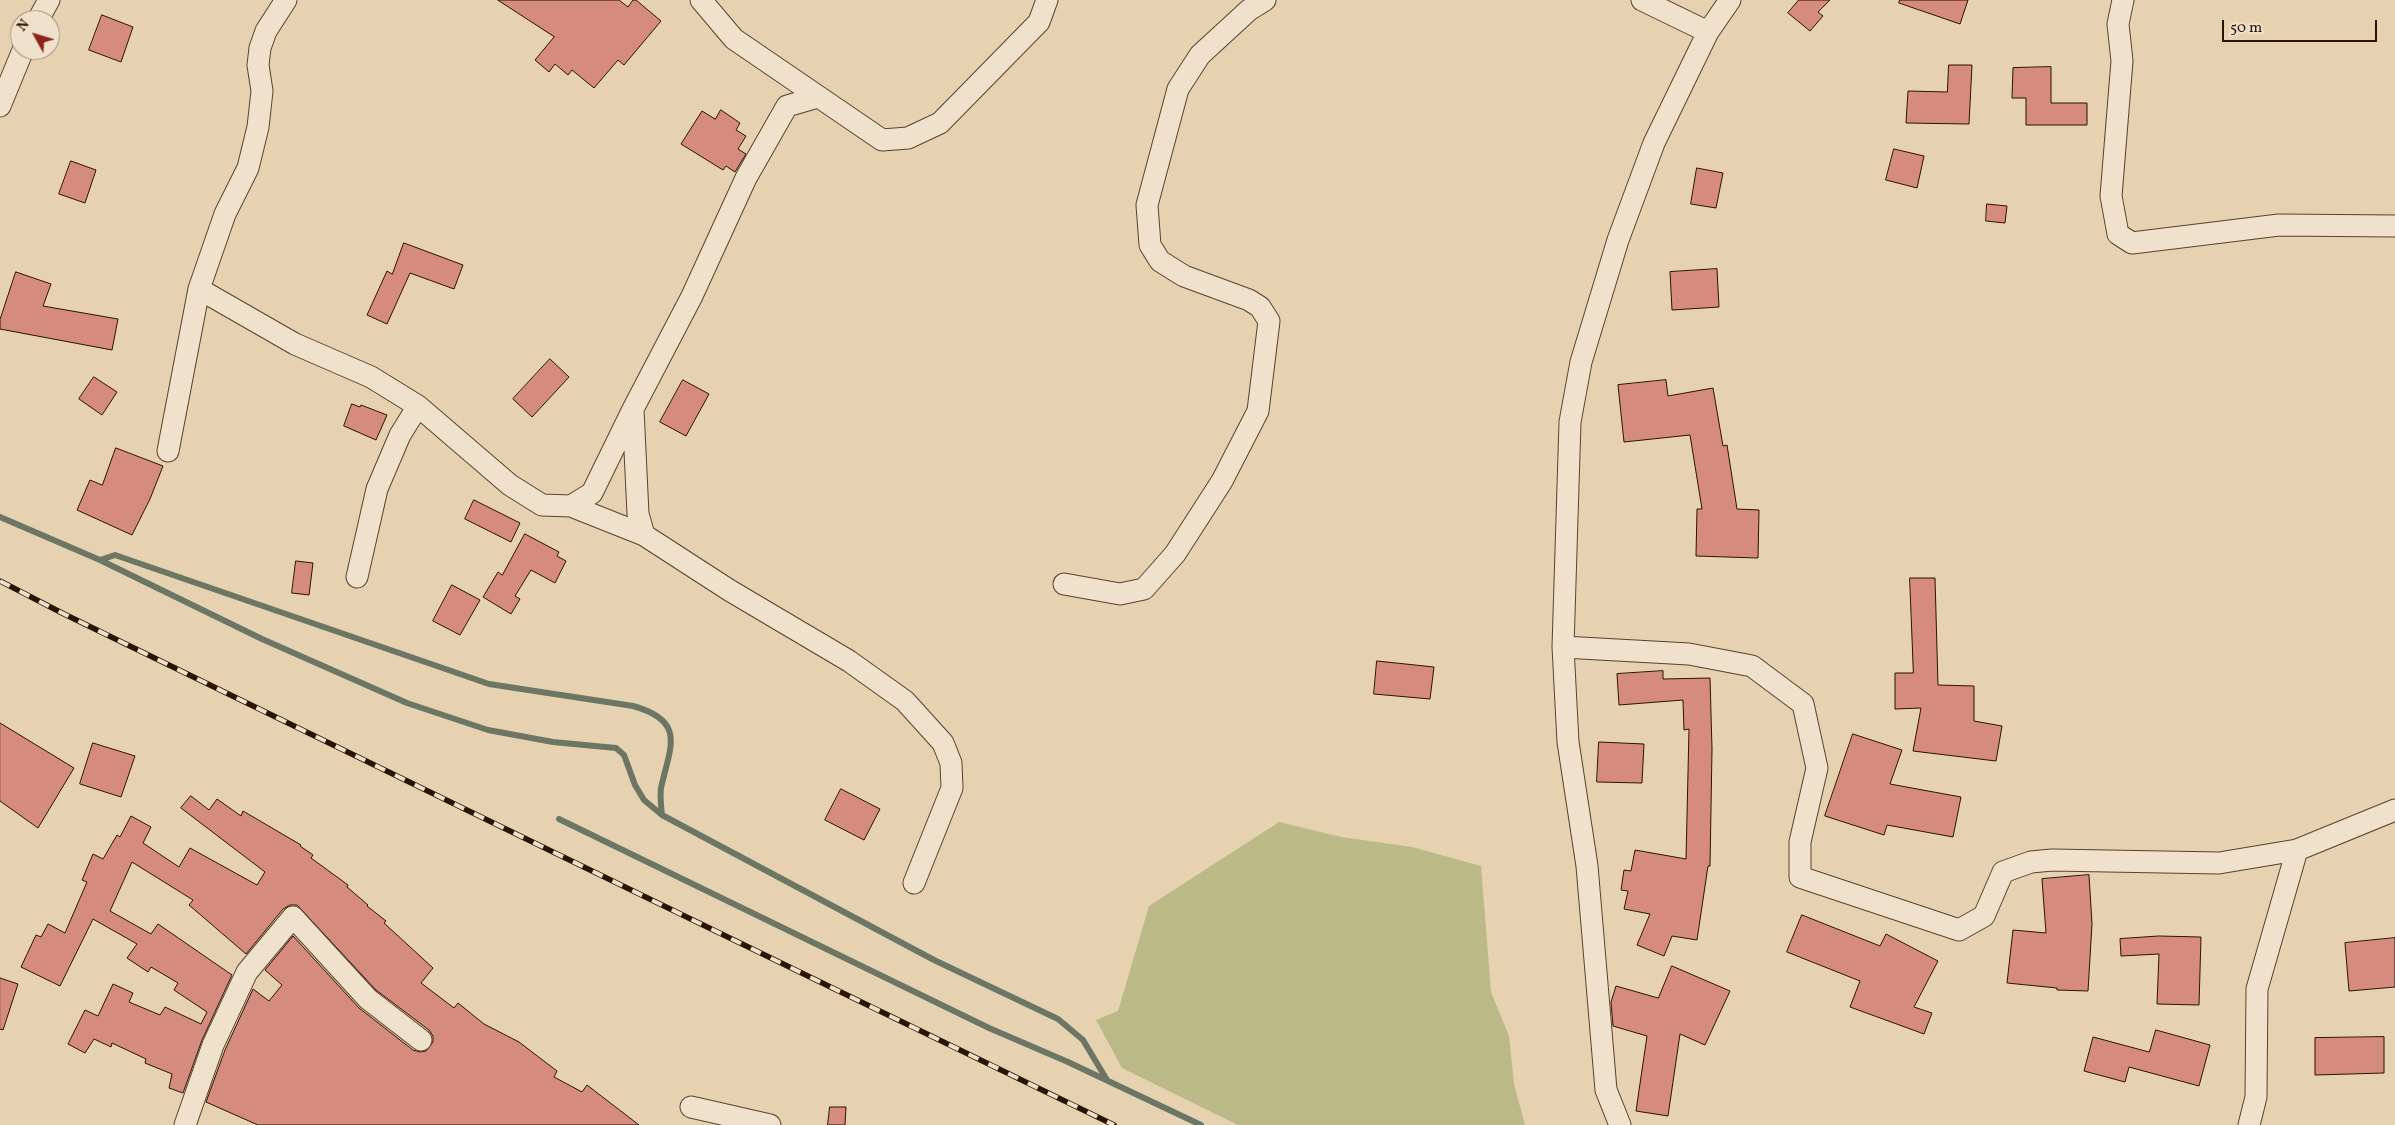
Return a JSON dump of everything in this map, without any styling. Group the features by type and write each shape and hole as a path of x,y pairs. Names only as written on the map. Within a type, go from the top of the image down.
{"street":[{"path":"168,451 199,289 226,214 248,168 259,118 262,91 258,65 260,48 266,31 286,0"},
{"path":"701,0 734,39 882,140 908,138 940,123 1039,22 1047,0"},
{"path":"1064,584 1120,594 1144,589 1175,554 1222,482 1258,411 1269,321 1260,307 1249,300 1184,276 1160,260 1150,245 1147,205 1178,89 1200,55 1249,10 1265,0"},
{"path":"1642,0 1708,32"},
{"path":"1620,1125 1606,1090 1587,866 1568,742 1563,647 1570,422 1581,362 1618,240 1654,143 1708,32 1730,0"},
{"path":"2124,0 2118,24 2122,61 2112,196 2118,234 2132,243 2279,225 2395,226"},
{"path":"0,106 19,60"},
{"path":"571,506 592,493 692,296 746,178 787,106 818,97"},
{"path":"199,289 295,344 371,377 418,406 510,485 542,504 571,506 644,535 729,590 849,661 905,701 943,743 951,763 952,788 914,883"},
{"path":"357,577 377,489 400,435 418,406"},
{"path":"633,409 638,514 644,535"},
{"path":"1563,647 1689,654 1752,666 1803,704 1817,768 1800,842 1800,876 1959,930 1984,916 2003,872 2031,862 2052,860 2219,863 2297,850 2395,810"},
{"path":"2248,1125 2256,1097 2257,989 2297,850"},
{"path":"186,1125 213,1045 247,972 293,917 368,999 421,1040"},
{"path":"691,1107 770,1125"}],"shaded area":[{"path":"1279,822 1341,837 1412,847 1481,866 1491,992 1509,1036 1514,1084 1525,1125 1238,1125 1122,1068 1096,1020 1118,1011 1149,906"}],"building":[{"path":"498,0 619,0 628,7 633,0 636,0 661,21 624,65 618,60 594,88 572,70 568,75 555,64 549,72 535,60 554,37"},
{"path":"1799,0 1830,0 1818,12 1823,16 1810,31 1788,13"},
{"path":"1900,0 1968,0 1960,24 1899,3"},
{"path":"102,15 133,27 121,62 89,50"},
{"path":"1949,65 1972,65 1969,124 1906,123 1908,91 1947,92"},
{"path":"2051,67 2051,103 2087,103 2087,125 2026,125 2026,98 2012,98 2013,68"},
{"path":"721,110 740,123 736,130 746,136 738,149 746,154 735,172 726,166 723,170 681,144 702,111 715,119"},
{"path":"1894,149 1924,156 1917,188 1886,180"},
{"path":"71,161 96,170 85,203 59,194"},
{"path":"1697,168 1723,173 1716,208 1691,204"},
{"path":"1987,204 2007,206 2005,223 1986,221"},
{"path":"404,243 463,265 454,289 410,273 387,324 367,315 387,271 392,274"},
{"path":"1717,269 1719,307 1672,310 1670,272"},
{"path":"16,272 51,284 43,306 118,319 112,350 0,329 0,320"},
{"path":"550,359 569,377 532,417 513,399"},
{"path":"94,377 117,392 102,415 79,399"},
{"path":"683,380 709,394 686,436 660,422"},
{"path":"1666,380 1668,396 1713,388 1723,446 1727,445 1737,509 1759,510 1758,558 1696,556 1697,509 1702,509 1690,435 1624,442 1618,385"},
{"path":"352,404 360,407 361,405 387,415 376,440 344,426"},
{"path":"116,448 163,466 150,499 132,535 77,510 90,480 102,485"},
{"path":"474,500 520,523 511,542 465,519"},
{"path":"525,534 559,552 557,556 566,561 555,583 531,570 515,596 520,599 511,614 483,597 498,572 502,575"},
{"path":"296,561 313,563 309,595 292,593"},
{"path":"1910,578 1935,578 1938,685 1974,686 1974,721 2002,726 1996,761 1913,751 1921,708 1895,709 1895,673 1913,673"},
{"path":"452,585 480,600 460,635 433,621"},
{"path":"1377,661 1434,667 1430,699 1374,694"},
{"path":"1663,671 1663,679 1710,678 1712,749 1710,866 1708,866 1697,940 1672,936 1664,956 1637,945 1650,914 1624,909 1628,891 1621,890 1624,870 1631,871 1635,850 1686,859 1689,729 1684,730 1683,700 1619,705 1617,674"},
{"path":"0,723 74,768 38,828 0,801"},
{"path":"1853,734 1902,750 1890,784 1961,797 1953,837 1887,825 1884,835 1825,816"},
{"path":"1599,742 1644,744 1642,783 1597,782"},
{"path":"93,743 135,756 121,797 80,784"},
{"path":"841,789 880,809 864,840 825,820"},
{"path":"191,796 209,810 217,799 241,816 243,811 301,845 313,855 311,858 348,885 347,887 386,921 384,923 433,968 421,983 454,1008 458,1003 484,1024 519,1042 557,1071 554,1077 582,1092 587,1085 639,1125 258,1125 206,1102 225,1050 253,989 269,1001 282,985 265,970 293,936 359,1008 413,1050 426,1051 433,1042 433,1036 429,1030 376,990 297,905 290,905 283,909 246,954 189,905 193,900 132,862 110,911 151,934 158,924 232,975 202,1040 183,1093 169,1088 172,1074 145,1063 146,1059 112,1043 111,1047 94,1039 85,1053 68,1044 85,1010 98,1016 113,984 133,993 129,1002 160,1015 165,1007 201,1024 207,1012 174,990 178,983 151,967 148,972 127,958 137,944 93,919 60,986 21,967 36,935 41,937 48,924 65,933 87,882 82,880 93,854 103,859 117,835 120,837 131,816 151,827 143,843 179,867 190,848 257,885 265,872 181,808"},
{"path":"2089,875 2092,924 2088,991 2057,990 2057,988 2007,983 2013,930 2046,933 2042,879"},
{"path":"1802,915 1880,946 1886,934 1938,961 1914,1007 1932,1013 1924,1034 1850,1007 1860,981 1787,952"},
{"path":"2159,936 2201,937 2199,1005 2157,1004 2159,954 2121,956 2120,939"},
{"path":"2395,938 2395,987 2349,991 2345,943"},
{"path":"1672,966 1730,991 1705,1045 1680,1034 1668,1116 1636,1111 1647,1036 1613,1026 1611,1002 1616,986 1658,998"},
{"path":"0,978 18,984 3,1030 0,1029"},
{"path":"2156,1030 2210,1045 2199,1086 2129,1067 2125,1082 2084,1071 2093,1037 2149,1052"},
{"path":"2384,1037 2384,1073 2315,1075 2315,1038"},
{"path":"830,1107 846,1107 845,1125 828,1125"}],"waterway":[{"path":"0,517 100,560 262,639 407,703 488,730 553,742 616,748 624,755 635,785 644,800 662,815 934,960 1058,1019 1083,1040 1107,1080"},
{"path":"100,560 115,555 489,684 633,706 650,712 661,719 668,728 671,737 661,788 662,815"},
{"path":"559,819 989,1028 1068,1062 1201,1125"}],"railway":[{"path":"0,581 62,613 1114,1125"}]}
